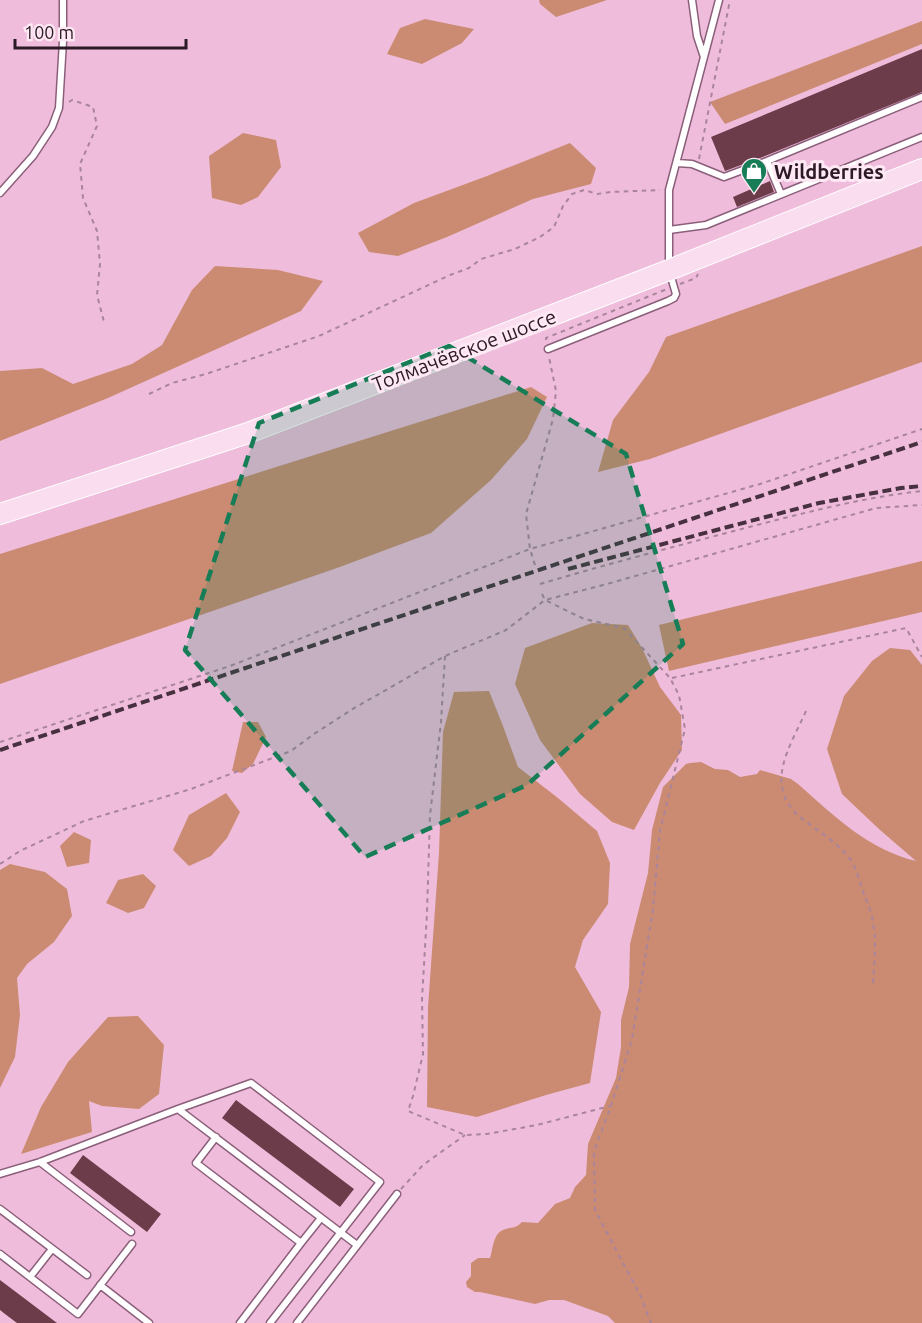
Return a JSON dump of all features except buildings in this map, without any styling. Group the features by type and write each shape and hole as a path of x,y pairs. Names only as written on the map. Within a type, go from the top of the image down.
{"main road":[{"name":"Толмачёвское шоссе","path":"0,514 248,433 922,170"}],"lane":[{"path":"0,193 33,156 52,127 59,108 63,0"},
{"path":"692,0 697,36 704,57"},
{"path":"548,349 674,298 676,294 669,270 669,190 719,0"},
{"path":"676,163 692,164 724,177 922,97"},
{"path":"669,231 706,225 922,137"},
{"path":"767,160 781,194"},
{"path":"0,1174 39,1162 178,1108 251,1083 380,1182 270,1323"},
{"path":"178,1108 357,1245"},
{"path":"216,1137 196,1163 301,1243"},
{"path":"39,1162 131,1232"},
{"path":"297,1323 397,1194"},
{"path":"0,1209 87,1275"},
{"path":"240,1323 321,1218"},
{"path":"0,1254 78,1314 132,1244"},
{"path":"30,1277 52,1249"},
{"path":"100,1285 149,1323"}],"path":[{"path":"698,167 730,0"},
{"path":"59,108 72,100 93,108 97,126 80,164 82,198 97,231 100,264 97,295 104,322"},
{"path":"149,393 172,383 319,336 469,268 481,259 515,249 554,227 563,206 572,194 584,190 597,194 669,190"},
{"path":"535,565 530,549 526,514 553,419 556,391 546,338"},
{"path":"0,742 230,666 530,549 760,484 922,429"},
{"path":"540,584 821,508 922,491"},
{"path":"0,864 20,851 84,821 191,789 291,751 351,710 445,656 506,630 545,600 876,508 922,505"},
{"path":"542,594 545,600 584,619 624,628 670,678 679,695 685,729 660,831 652,909 632,1039 594,1151 595,1210 641,1297 651,1323"},
{"path":"670,678 906,628 922,657"},
{"path":"445,656 441,722 430,814 422,999 423,1054 408,1111 465,1135 487,1134 537,1125 611,1106"},
{"path":"807,711 786,755 781,771 781,781 785,796 796,814 843,850 852,862 873,922 875,944 873,983"},
{"path":"397,1194 423,1165 465,1135"}],"highlighted area":[{"path":"449,346 626,454 683,644 527,785 365,857 185,650 259,423"}],"shaded area":[{"path":"539,0 607,0 556,17 540,4"},
{"path":"425,19 474,29 462,43 422,64 387,54 400,28"},
{"path":"922,21 922,44 725,124 710,102"},
{"path":"243,133 276,140 281,167 258,197 241,205 212,198 209,156"},
{"path":"570,143 596,168 591,184 533,199 398,256 369,252 358,233 414,203"},
{"path":"922,246 922,362 650,459 598,472 613,420 649,372 666,337"},
{"path":"215,266 278,270 323,281 301,311 108,398 0,441 0,371 42,368 73,384 132,364 162,345 192,290"},
{"path":"531,387 547,397 527,439 491,480 431,533 337,568 0,684 0,554"},
{"path":"922,561 922,612 669,671 659,625"},
{"path":"592,623 628,625 642,648 660,687 681,715 682,750 660,783 634,830 612,822 580,794 540,740 515,684 525,648"},
{"path":"890,648 910,650 922,665 922,1323 615,1323 608,1316 564,1300 549,1300 535,1304 475,1292 467,1287 466,1282 471,1276 471,1263 478,1258 490,1258 495,1238 500,1232 522,1222 538,1223 555,1204 570,1198 575,1187 586,1175 588,1144 616,1078 621,1047 621,1020 629,987 630,944 648,873 652,830 663,787 686,764 701,762 715,769 728,770 740,777 757,774 760,770 791,779 839,820 868,840 899,856 916,861 842,794 827,749 844,696 872,661"},
{"path":"489,691 518,767 597,831 610,863 608,904 583,940 575,967 601,1012 590,1083 477,1117 427,1107 428,1007 439,853 443,732 454,692"},
{"path":"243,722 258,722 266,737 253,764 242,773 232,771"},
{"path":"226,793 240,812 227,838 211,856 189,866 173,850 189,815"},
{"path":"74,832 91,840 89,863 67,867 60,846"},
{"path":"10,864 45,872 67,889 72,916 54,942 27,964 17,978 20,1015 15,1057 0,1088 0,870"},
{"path":"143,874 156,886 144,908 128,913 106,903 118,880"},
{"path":"138,1016 164,1045 159,1094 139,1109 102,1106 89,1101 92,1132 21,1154 41,1107 68,1062 108,1017"}],"railway":[{"path":"0,750 922,442"},
{"path":"568,569 819,503 922,486"}],"place":[{"name":"Wildberries","path":"754,194"}]}
